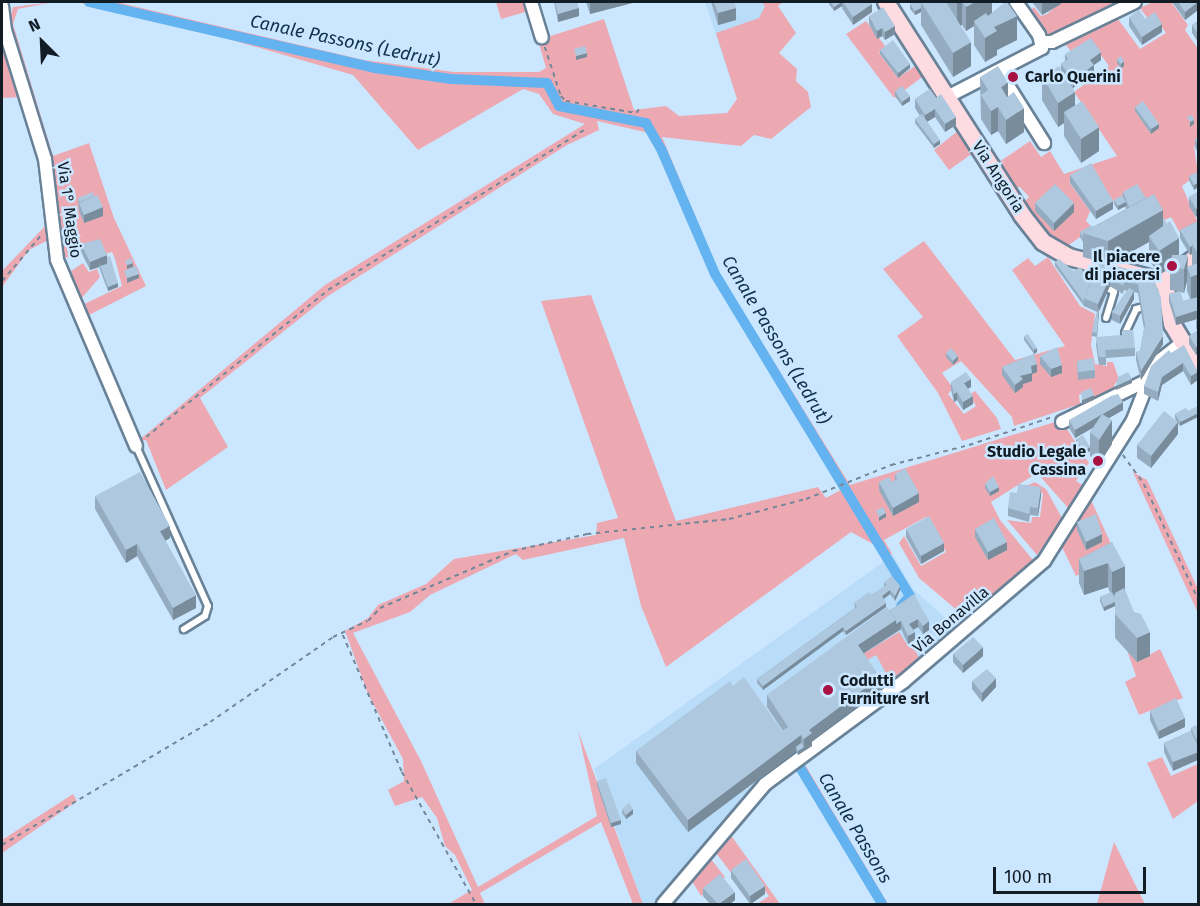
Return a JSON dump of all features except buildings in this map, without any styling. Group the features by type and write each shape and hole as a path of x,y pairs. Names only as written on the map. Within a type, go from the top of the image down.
{"street":[{"path":"531,2 542,37"},
{"name":"Via Angoria","path":"886,2 1033,230 1056,251 1165,282"},
{"path":"1016,2 1042,44"},
{"path":"947,97 1036,54 1042,44 1052,42 1135,2"},
{"name":"Via 1° Maggio","path":"2,6 5,30 45,159 57,260 136,446"},
{"path":"999,72 1044,143"},
{"path":"1198,256 1165,282 1166,301 1172,324 1198,367"},
{"name":"Via Bonavilla","path":"663,904 765,784 903,682 1044,561 1118,447 1133,420 1146,381 1161,358 1182,342"},
{"path":"1062,422 1146,381"}],"lane":[{"path":"1081,258 1090,279 1114,292 1107,318"},
{"path":"1125,333 1136,309 1166,301"},
{"path":"136,446 208,606 205,616 184,629"}],"path":[{"path":"542,37 561,96 566,101 636,113 640,108"},
{"path":"136,446 328,290 586,129"},
{"path":"2,281 37,237 53,225"},
{"path":"2,845 210,722 342,634 368,621 380,608 535,544 587,534 729,519 806,499 908,460 979,442 1053,417 1079,414"},
{"path":"1118,447 1144,484 1198,599"},
{"path":"342,634 402,772 477,904"}],"shaded area":[{"path":"54,2 18,9 13,24 53,156 89,143 114,218 146,286 87,316 82,305 122,286 115,259 112,252 105,254 101,244 79,251 80,255 64,258 8,26 13,7"},
{"path":"77,2 116,2 364,60 454,72 539,72 546,68 538,40 604,19 634,110 666,106 679,116 727,113 737,99 716,33 759,18 765,6 762,2 783,2 778,6 796,33 779,53 797,69 796,81 808,92 811,107 771,139 754,135 741,146 662,137 719,273 850,485 1055,422 1065,426 1089,463 1076,481 1084,486 1069,509 1037,473 991,502 1000,520 1033,560 974,615 965,617 919,578 899,543 904,536 921,566 946,552 926,517 884,540 893,555 851,532 666,667 641,606 624,538 523,560 516,554 430,595 410,612 353,633 421,761 478,887 597,816 578,731 643,904 633,904 601,822 480,893 485,904 448,904 472,890 455,855 445,846 437,818 422,797 395,806 388,790 404,781 403,759 368,694 345,631 368,618 378,605 426,584 454,559 596,535 597,523 618,518 541,301 591,295 676,521 818,487 826,498 844,488 712,277 649,133 597,121 599,130 567,145 328,296 200,398 228,447 166,490 146,440 138,441 325,285 585,124 553,114 539,94 523,89 418,150 353,75 215,35"},
{"path":"496,2 527,2 529,11 501,19"},
{"path":"705,2 768,2 737,99"},
{"path":"1061,2 1123,2 1049,37 1030,11 1034,7 1041,16 1047,14"},
{"path":"1153,2 1171,2 1188,25 1185,30 1198,49 1198,144 1194,146 1198,174 1182,186 1198,223 1180,233 1171,217 1157,224 1137,189 1114,202 1092,169 1069,182 1090,211 1086,221 1093,228 1066,247 1038,225 1023,203 1029,197 1020,187 1017,188 999,162 1030,141 1041,157 1050,151 1064,174 1117,156 1074,92 1109,66 1092,43 1073,54 1066,45 1118,19 1140,49 1166,33 1154,16 1148,19 1140,8"},
{"path":"866,21 886,47 879,53 898,78 918,64 925,75 894,98 846,34"},
{"path":"2,29 21,97 2,98"},
{"path":"959,130 973,153 949,170 934,150"},
{"path":"48,223 50,239 29,250 2,287 2,271"},
{"path":"924,241 1015,360 1065,346 1012,270 1028,258 1035,266 1048,257 1080,306 1095,314 1091,345 1095,364 1107,366 1107,362 1113,362 1119,379 1114,385 1116,391 1095,399 1091,390 1079,395 1080,404 1014,426 1012,417 961,361 942,373 953,388 948,394 964,414 976,406 969,395 975,391 997,418 1001,429 962,441 938,393 897,336 923,317 883,269"},
{"path":"83,263 89,272 97,269 100,277 80,300 68,273"},
{"path":"1133,472 1147,480 1198,589 1198,613"},
{"path":"1035,482 1046,489 1062,518 1037,555 1007,520 1031,523 1032,517 1040,517 1043,493 1017,490"},
{"path":"1091,500 1117,557 1076,576 1061,545"},
{"path":"893,555 913,589 958,629 736,810 656,904 643,904 594,769"},
{"path":"899,632 908,646 912,644 920,660 892,684 876,655 867,660 863,654"},
{"path":"1126,647 1149,655 1160,649 1183,698 1139,715 1125,682 1136,676"},
{"path":"1162,757 1171,776 1198,764 1198,801 1173,819 1147,763"},
{"path":"804,763 888,904 878,904 797,769"},
{"path":"73,794 77,801 2,853 2,840"},
{"path":"730,834 780,904 757,904 769,896 746,865 732,874 716,853"},
{"path":"1114,842 1145,904 1097,904"},
{"path":"711,859 725,877 701,896 692,881"}],"waterway":[{"name":"Canale Passons (Ledrut)","path":"89,2 375,68 451,79 547,83 559,106 646,123 662,151 715,274 910,596 901,606"},
{"name":"Canale Passons","path":"801,769 882,904"}],"place":[{"name":"Carlo Querini","path":"1013,77"},
{"name":"Il piacere di piacersi","path":"1172,266"},
{"name":"Studio Legale Cassina","path":"1098,461"},
{"name":"Codutti Furniture srl","path":"828,690"}]}
